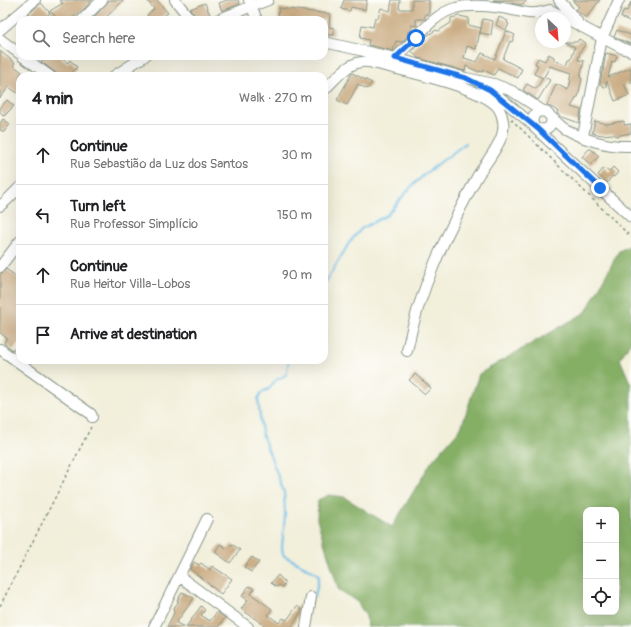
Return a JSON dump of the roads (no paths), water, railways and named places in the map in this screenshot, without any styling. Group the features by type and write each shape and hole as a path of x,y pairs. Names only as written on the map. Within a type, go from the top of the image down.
{"street":[{"path":"16,16 35,0"},
{"path":"86,16 102,0"},
{"path":"175,0 188,16"},
{"path":"225,16 250,3 268,0"},
{"path":"559,0 584,28"},
{"path":"583,136 602,38 620,0"},
{"path":"250,3 255,16"},
{"path":"395,58 430,23 445,13 454,4 497,7 525,14 533,14 551,5 584,28 631,51"},
{"path":"0,30 16,16"},
{"path":"0,40 16,51"},
{"path":"328,43 395,58 466,78 502,86 512,91 548,118 565,128 610,145 622,147 631,146"},
{"path":"28,60 44,72"},
{"path":"120,72 139,60"},
{"path":"328,86 346,69 354,63 361,61 467,89 491,101 498,109 504,128 502,136 478,176 433,268 416,313 407,350"},
{"path":"466,78 490,90 536,127 631,217"},
{"path":"535,114 548,118 544,130 536,127 532,119 535,114"},
{"path":"548,118 558,142 600,188"},
{"path":"0,206 16,191"},
{"path":"0,267 16,246"},
{"path":"0,349 16,360"},
{"path":"21,364 91,414 92,417"},
{"path":"154,627 207,519"},
{"path":"179,576 248,627"},
{"path":"306,627 311,597"}],"waterway":[{"path":"328,278 349,243 361,229 387,215 411,187 426,173 466,143"},
{"path":"288,364 286,375 276,380 269,389 262,392 258,399 262,434 284,492 285,515 282,547 283,555 319,576 315,597"}]}
